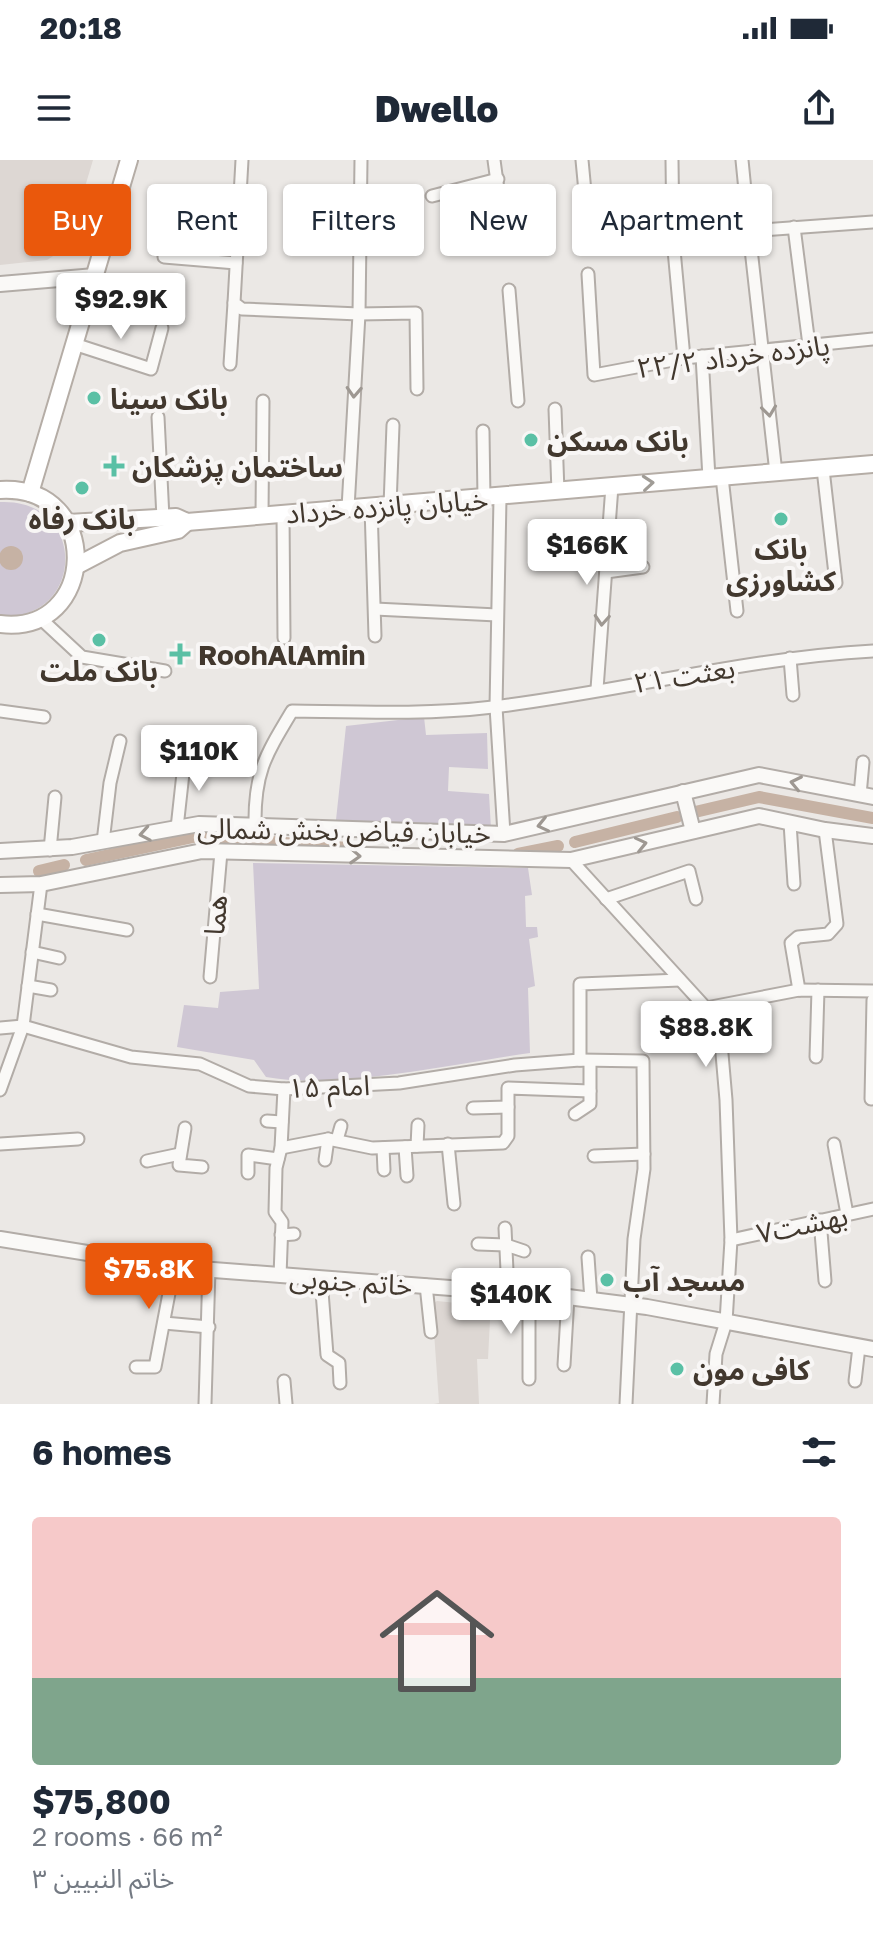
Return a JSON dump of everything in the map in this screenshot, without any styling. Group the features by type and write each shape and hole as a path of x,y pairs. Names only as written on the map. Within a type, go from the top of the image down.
{"main road":[{"path":"30,493 129,160"},
{"name":"خیابان پانزده خرداد","path":"68,523 176,517 187,522 873,464"},
{"path":"0,490 30,493 58,510 68,523 78,565 68,591 56,607 40,618 22,624 0,624"},
{"name":"خیابان پانزده خرداد","path":"78,565 120,543 178,530 187,522"}],"street":[{"path":"230,364 242,160"},
{"path":"348,508 359,314 361,160"},
{"path":"494,160 499,184"},
{"path":"582,160 584,184"},
{"path":"672,160 672,184"},
{"path":"742,160 744,184"},
{"path":"432,196 498,179"},
{"path":"772,229 873,222"},
{"path":"794,227 809,345"},
{"path":"675,256 684,358"},
{"path":"752,256 776,473"},
{"path":"164,257 236,263"},
{"name":"پانزده خرداد ۲۲/۲","path":"588,274 594,375 684,358 873,339"},
{"path":"0,284 95,276"},
{"path":"509,290 518,401"},
{"path":"234,303 242,309 416,313 417,389"},
{"path":"74,344 151,369 162,328"},
{"path":"702,356 716,478 737,611"},
{"path":"262,516 263,401"},
{"path":"555,409 558,492"},
{"path":"158,417 163,518"},
{"path":"390,506 393,425"},
{"path":"483,431 492,498 497,615 496,707 504,834"},
{"path":"823,469 836,583"},
{"path":"597,689 612,486"},
{"path":"371,507 375,636"},
{"path":"283,513 284,638"},
{"path":"606,572 643,567"},
{"path":"375,609 497,615"},
{"path":"40,618 82,657 165,671"},
{"name":"بعثت ۲۱","path":"255,827 254,798 262,761 292,711 437,712 496,707 790,658 873,651"},
{"path":"790,658 793,695"},
{"path":"0,711 44,717"},
{"path":"103,842 110,783 120,741"},
{"path":"177,828 185,755"},
{"path":"863,762 867,796"},
{"name":"خیابان فیاض بخش شمالی","path":"0,851 50,850 199,824 504,834 759,775 867,796"},
{"path":"683,792 693,831"},
{"path":"50,850 55,797"},
{"name":"خیابان فیاض بخش شمالی","path":"0,885 41,884 202,851 571,860 759,816 873,836"},
{"path":"790,823 794,884"},
{"path":"799,990 791,943 798,937 828,934 837,924 825,830"},
{"path":"385,857 387,832"},
{"path":"72,847 78,876"},
{"name":"هما","path":"210,977 221,852"},
{"path":"571,860 706,1008 720,1031 731,1240 726,1322 716,1354 713,1404"},
{"path":"606,899 689,871 696,899"},
{"path":"0,1090 23,1026 41,884"},
{"path":"37,914 127,930"},
{"path":"32,952 59,958"},
{"path":"575,1114 590,1104 580,984 680,980"},
{"path":"28,986 51,990"},
{"path":"706,1008 799,990 873,991"},
{"path":"816,1057 818,990"},
{"path":"871,1099 873,1000"},
{"path":"0,1028 23,1026"},
{"name":"امام ۱۵","path":"23,1026 131,1057 200,1064 249,1086 284,1089 399,1083 515,1065 585,1060 643,1061 644,1154"},
{"path":"248,1173 248,1155 281,1160 332,1140 383,1148 503,1143 508,1136 506,1091 512,1087 590,1091"},
{"path":"280,1276 287,1234 275,1212 284,1089"},
{"path":"473,1108 508,1107"},
{"path":"267,1121 282,1122"},
{"path":"407,1176 411,1146 418,1125"},
{"path":"325,1160 341,1126"},
{"path":"185,1128 179,1165 202,1167"},
{"path":"0,1144 78,1139"},
{"path":"448,1144 454,1204"},
{"path":"834,1144 847,1214"},
{"path":"383,1148 384,1170"},
{"path":"147,1161 180,1154"},
{"path":"594,1156 644,1154 634,1239 626,1404"},
{"name":"بهشت۷","path":"731,1240 873,1209"},
{"path":"820,1220 825,1281"},
{"path":"505,1228 508,1292"},
{"name":"خاتم جنوبی","path":"0,1239 174,1267 568,1297 631,1305 866,1348"},
{"path":"478,1244 506,1245 524,1251"},
{"path":"588,1257 591,1300"},
{"path":"136,1367 155,1367 174,1267"},
{"path":"205,1404 209,1269"},
{"path":"321,1279 327,1355 339,1363 340,1383"},
{"path":"426,1285 431,1332"},
{"path":"529,1294 529,1379"},
{"path":"564,1365 568,1297"},
{"path":"164,1323 209,1327"},
{"path":"855,1381 866,1348"},
{"path":"284,1381 286,1404"}],"shaded area":[{"path":"0,160 93,160 86,184 24,184 24,256 53,256 47,260 0,265"},
{"path":"0,502 29,506 49,519 61,538 65,560 61,582 49,600 28,613 0,616"},
{"path":"11,546 22,553 23,558 16,569 11,570 0,563 -1,558 6,547"},
{"path":"424,717 426,735 487,733 488,769 449,767 448,791 489,794 491,829 336,820 346,726"},
{"path":"253,863 528,868 532,895 525,896 526,927 537,927 538,937 529,939 535,986 528,988 530,1053 361,1078 295,1080 266,1077 254,1060 177,1047 184,1005 218,1008 220,992 259,989"},
{"path":"437,1301 467,1304 468,1319 490,1320 488,1359 477,1359 479,1404 434,1404 439,1403 432,1304"}],"waterway":[{"path":"695,812 759,797 873,818"},
{"path":"575,842 677,817"},
{"path":"86,860 198,836 347,848"},
{"path":"518,854 558,846"},
{"path":"39,871 64,865"}],"place":[{"name":"بانک سینا","path":"94,398"},
{"name":"بانک مسکن","path":"531,440"},
{"name":"ساختمان پزشکان","path":"114,466"},
{"name":"بانک رفاه","path":"82,488"},
{"name":"بانک کشاورزی","path":"781,519"},
{"name":"بانک ملت","path":"99,640"},
{"name":"RoohAlAmin","path":"180,654"},
{"name":"مسجد آب","path":"607,1280"},
{"name":"کافی مون","path":"677,1369"}]}
